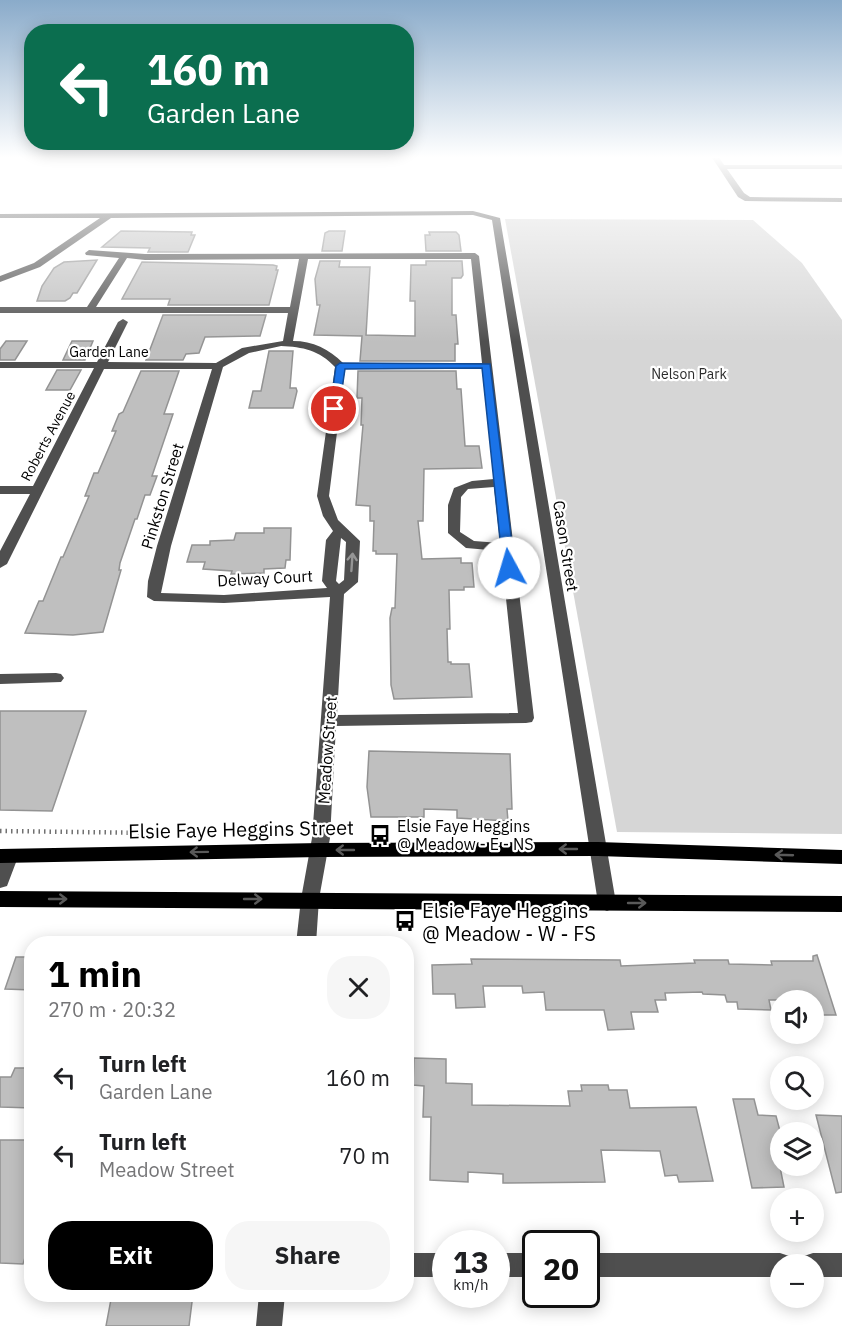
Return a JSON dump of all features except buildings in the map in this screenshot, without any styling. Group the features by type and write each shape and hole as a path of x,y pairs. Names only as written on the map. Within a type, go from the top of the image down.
{"main road":[{"name":"Elsie Faye Heggins Street","path":"4,856 320,850 598,849 842,857"},
{"path":"0,898 842,904"}],"street":[{"path":"0,279 36,265 105,218"},
{"name":"Cason Street","path":"491,218 496,220 607,903"},
{"path":"89,253 124,256 475,256 526,718 329,721"},
{"path":"90,310 124,256"},
{"path":"287,344 304,257"},
{"path":"0,310 294,310"},
{"name":"Roberts Avenue","path":"0,564 123,322"},
{"path":"218,366 229,357 245,350 287,344 323,351 334,357 340,366 486,366"},
{"name":"Garden Lane","path":"0,365 218,366"},
{"name":"Pinkston Street","path":"196,598 154,597 155,581 218,366"},
{"name":"Meadow Street","path":"337,592 351,582 353,541 340,531 325,509 323,496 340,366"},
{"path":"500,483 474,483 456,490 453,495 454,533 471,545 507,547"},
{"path":"0,490 36,490"},
{"name":"Meadow Street","path":"307,936 310,899 320,850 329,721 337,592 329,581 333,540 340,531"},
{"name":"Delway Court","path":"196,598 337,592"},
{"path":"0,680 56,678"},
{"path":"0,881 4,856"},
{"path":"414,1265 432,1265"},
{"path":"600,1265 770,1265"},
{"path":"824,1265 842,1265"},
{"path":"269,1326 271,1302"}],"green space":[{"name":"Nelson Park","path":"505,219 753,220 802,263 842,320 842,834 617,832"}],"place":[{"name":"Elsie Faye Heggins @ Meadow - E - NS","path":"380,835"},
{"name":"Elsie Faye Heggins @ Meadow - W - FS","path":"405,921"}],"route":[{"path":"334,409 340,366 486,366 509,568"}]}
